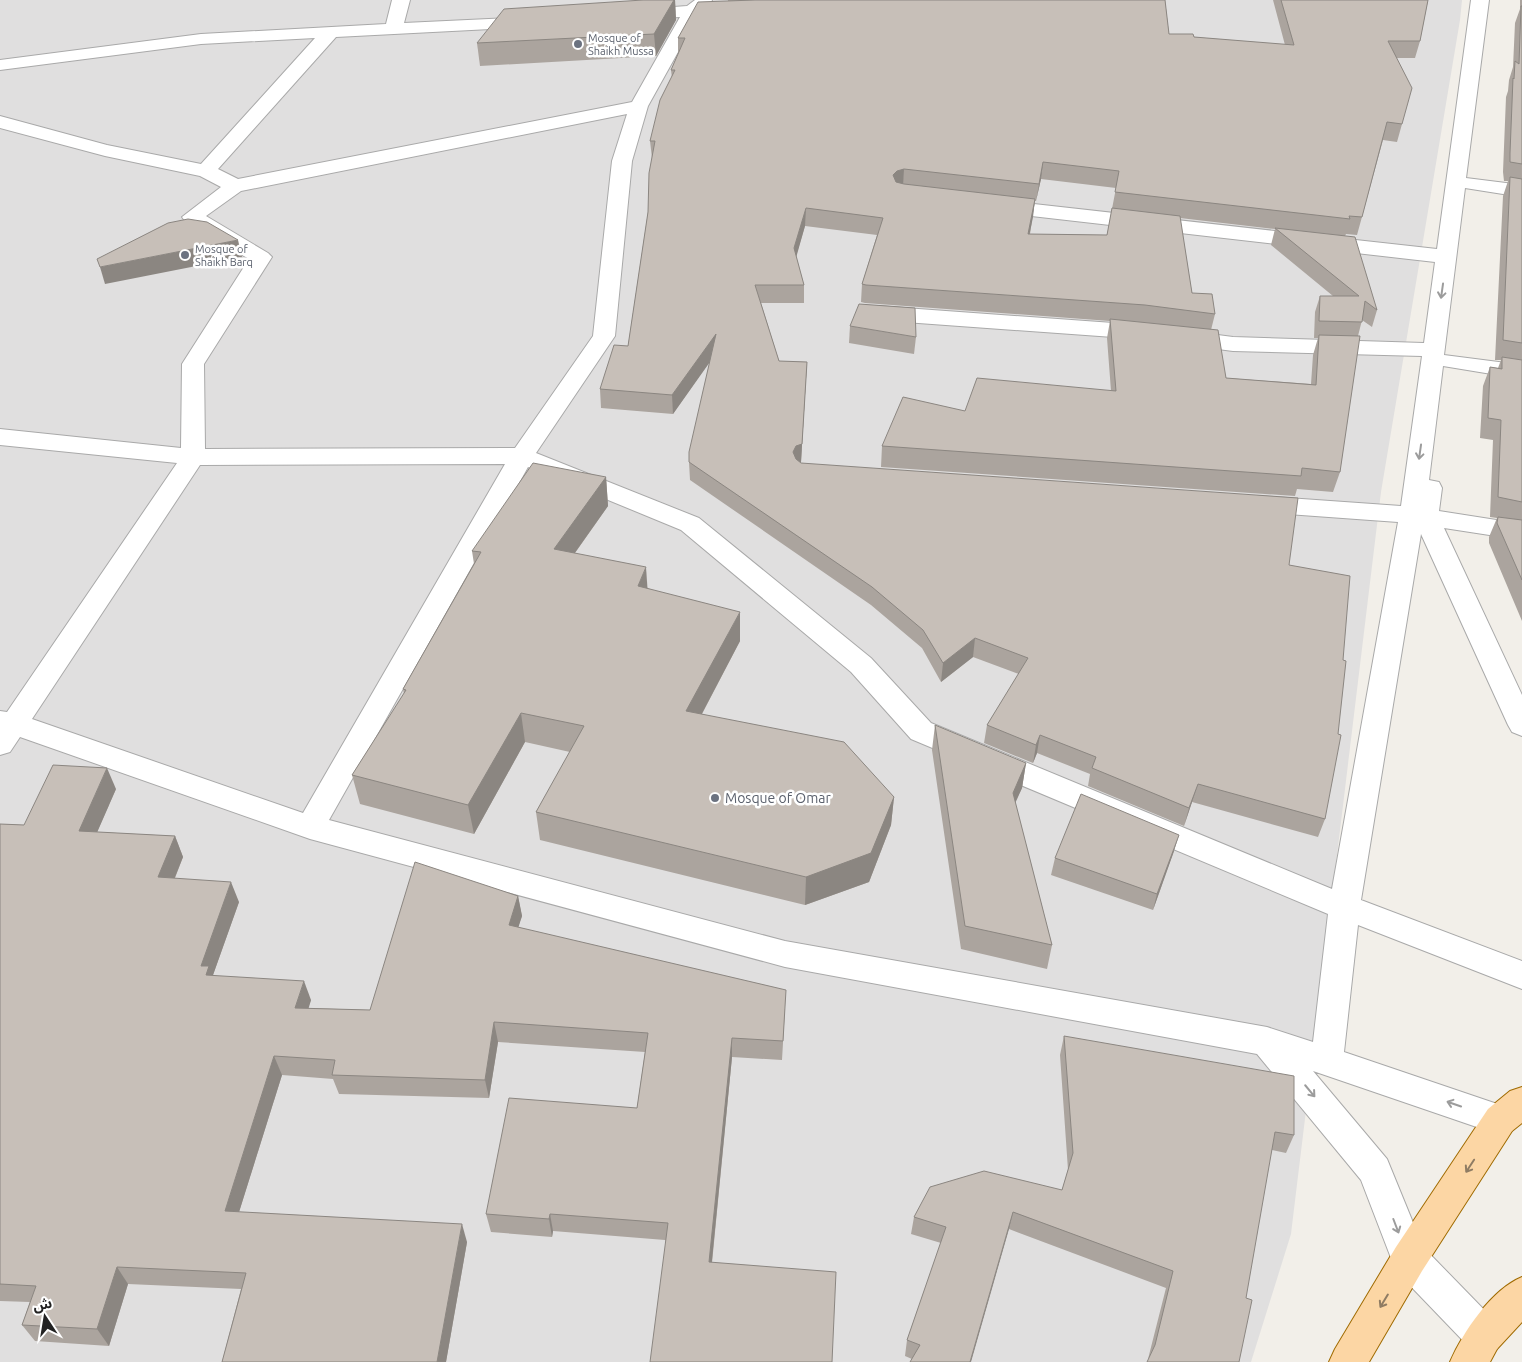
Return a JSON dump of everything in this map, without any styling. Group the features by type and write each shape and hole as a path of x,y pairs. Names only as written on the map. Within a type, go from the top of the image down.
{"main road":[{"path":"1348,1362 1409,1259 1511,1111"},
{"path":"1476,1349 1522,1295"}],"street":[{"path":"393,30 402,0"},
{"path":"1442,356 1447,257 1480,0"},
{"path":"1327,1061 1344,907 1419,516 1470,183 1492,0"},
{"path":"310,827 522,456 604,336 622,161 639,106 699,6"},
{"path":"622,16 699,6 751,9"},
{"path":"0,65 200,39 543,21"},
{"path":"206,172 330,33"},
{"path":"639,106 235,186 192,217 261,257 193,364 193,457 4,730 310,827 785,954 1267,1041 1327,1061 1511,1111"},
{"path":"0,122 105,150 206,172 235,186"},
{"path":"1470,183 1522,191"},
{"path":"980,204 1447,257"},
{"path":"860,312 1141,332 1233,344 1442,356 1522,372"},
{"path":"0,437 193,457 522,456 690,524 861,665 920,730 1344,907 1522,975"},
{"path":"1233,502 1419,516 1522,532"},
{"path":"1419,516 1521,720"},
{"path":"1267,1041 1375,1170 1409,1259 1476,1349"}],"shaded area":[{"path":"0,0 1462,0 1381,492 1291,1234 1251,1362 0,1362"}],"building":[{"path":"643,0 674,0 654,34 477,43 504,9"},
{"path":"755,0 1165,0 1169,34 1193,34 1194,37 1294,45 1281,0 1428,0 1420,41 1388,41 1412,88 1402,124 1387,122 1362,217 1349,216 1350,219 1115,192 1119,171 1043,162 1039,184 904,169 897,171 893,175 896,182 904,184 1035,199 1028,234 1107,235 1112,208 1180,216 1192,293 1212,294 1215,314 1145,305 862,284 883,218 806,208 794,248 804,285 755,285 779,361 807,362 802,444 796,446 793,452 796,459 801,463 1298,498 1289,565 1350,576 1343,660 1346,661 1338,734 1341,735 1325,819 1198,784 1189,808 1092,768 1096,757 1040,735 1036,745 987,725 1028,658 975,638 943,663 923,630 872,587 689,462 689,452 716,334 672,395 600,389 614,345 628,346 648,212 649,173 655,141 650,141 660,100 675,70 671,70 685,38 678,38 698,2"},
{"path":"1521,6 1522,164 1510,162 1513,78 1515,61 1519,64"},
{"path":"1510,177 1522,179 1522,343 1503,340"},
{"path":"188,219 207,222 238,240 100,267 97,259 168,223"},
{"path":"1275,228 1355,237 1377,310 1365,301 1362,322 1319,321 1320,296 1359,296"},
{"path":"859,304 915,308 916,337 850,326"},
{"path":"1110,319 1218,330 1226,378 1316,385 1319,335 1360,336 1340,472 1302,468 1301,476 882,446 903,397 965,411 977,378 1116,391"},
{"path":"1502,357 1522,360 1522,502 1498,497 1501,420 1488,418 1490,367 1502,369"},
{"path":"533,463 606,477 554,549 646,567 638,586 740,612 686,711 844,742 894,797 871,853 806,877 536,812 584,726 521,713 468,805 352,775 406,690 403,689 481,552 472,551"},
{"path":"1498,517 1522,520 1522,580 1497,523"},
{"path":"935,725 1026,763 1013,793 1052,945 965,926"},
{"path":"53,765 107,768 79,831 175,836 158,877 231,882 201,966 209,966 206,975 304,981 295,1008 370,1010 415,862 518,896 509,925 786,990 783,1041 732,1038 709,1262 836,1272 832,1362 650,1362 668,1223 550,1214 549,1219 486,1214 509,1098 637,1108 648,1033 494,1022 485,1080 332,1075 335,1060 274,1056 225,1211 462,1224 437,1362 222,1362 246,1273 117,1267 97,1329 22,1325 36,1286 0,1284 0,824 24,825"},
{"path":"1081,794 1179,835 1157,894 1055,858"},
{"path":"1064,1036 1294,1076 1294,1135 1275,1132 1246,1298 1252,1300 1239,1362 1147,1362 1155,1345 1173,1271 1013,1212 970,1362 910,1362 920,1345 907,1340 946,1227 914,1217 930,1187 984,1171 1062,1190 1073,1153"}],"place":[{"name":"Mosque of Shaikh Mussa","path":"578,44"},
{"name":"Mosque of Shaikh Barq","path":"185,255"},
{"name":"Mosque of Omar","path":"715,798"}]}
